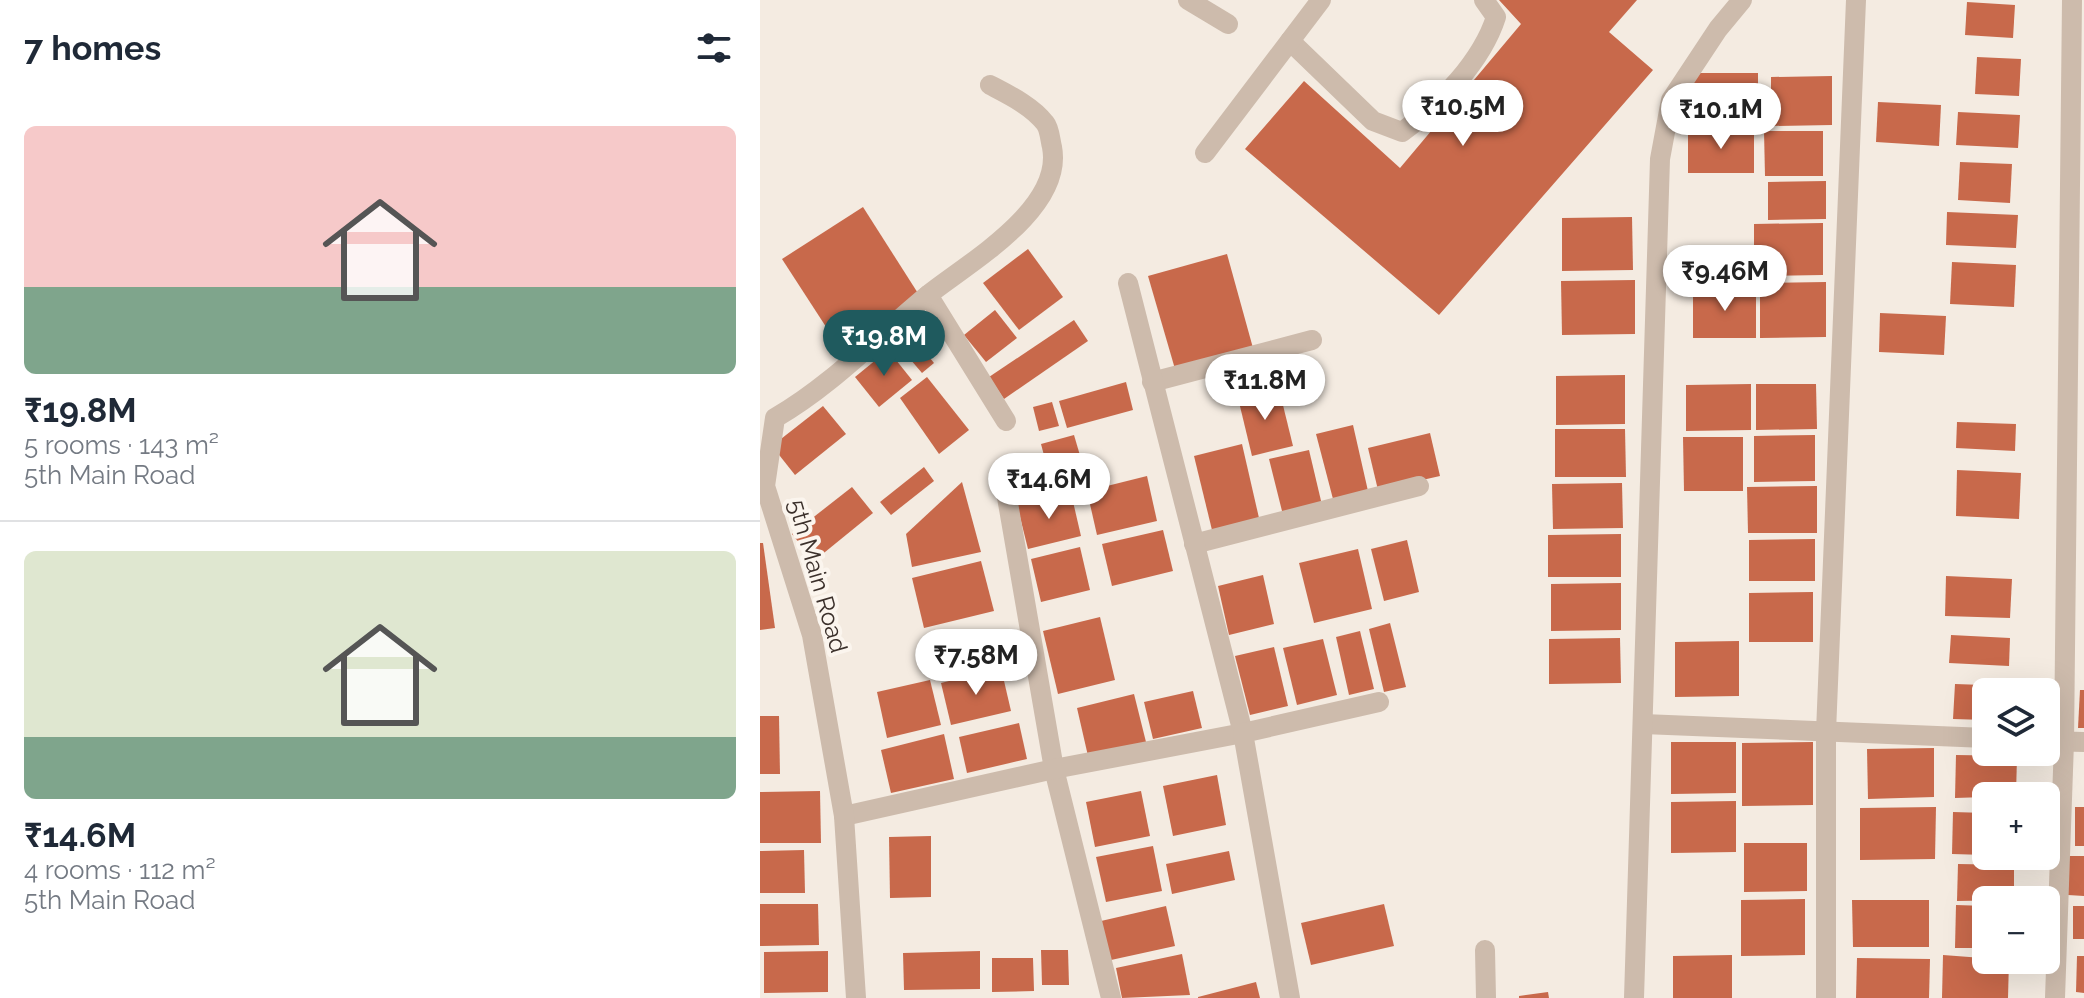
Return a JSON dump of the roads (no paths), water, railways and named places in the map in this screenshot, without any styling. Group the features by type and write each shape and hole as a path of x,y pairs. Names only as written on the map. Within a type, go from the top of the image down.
{"street":[{"path":"1188,0 1228,24"},
{"path":"1205,153 1321,0"},
{"path":"1290,41 1373,121 1402,132 1422,117 1487,44 1496,17 1484,0"},
{"path":"1634,998 1660,159 1671,100 1718,29 1742,0"},
{"path":"1826,998 1826,732 1856,0"},
{"path":"2055,998 2065,742 2072,0"},
{"name":"5th Main Road","path":"856,998 844,816 812,635 765,486 775,418 808,399 928,295 1011,231 1043,194 1053,155 1047,125 1020,101 990,85"},
{"path":"1128,283 1243,733 1290,998"},
{"path":"928,295 1006,421"},
{"path":"1152,382 1312,340"},
{"path":"1004,480 1054,769 1111,998"},
{"path":"1194,544 1419,486"},
{"path":"844,816 1379,702"},
{"path":"1643,724 1972,737"},
{"path":"1485,950 1486,998"}]}
